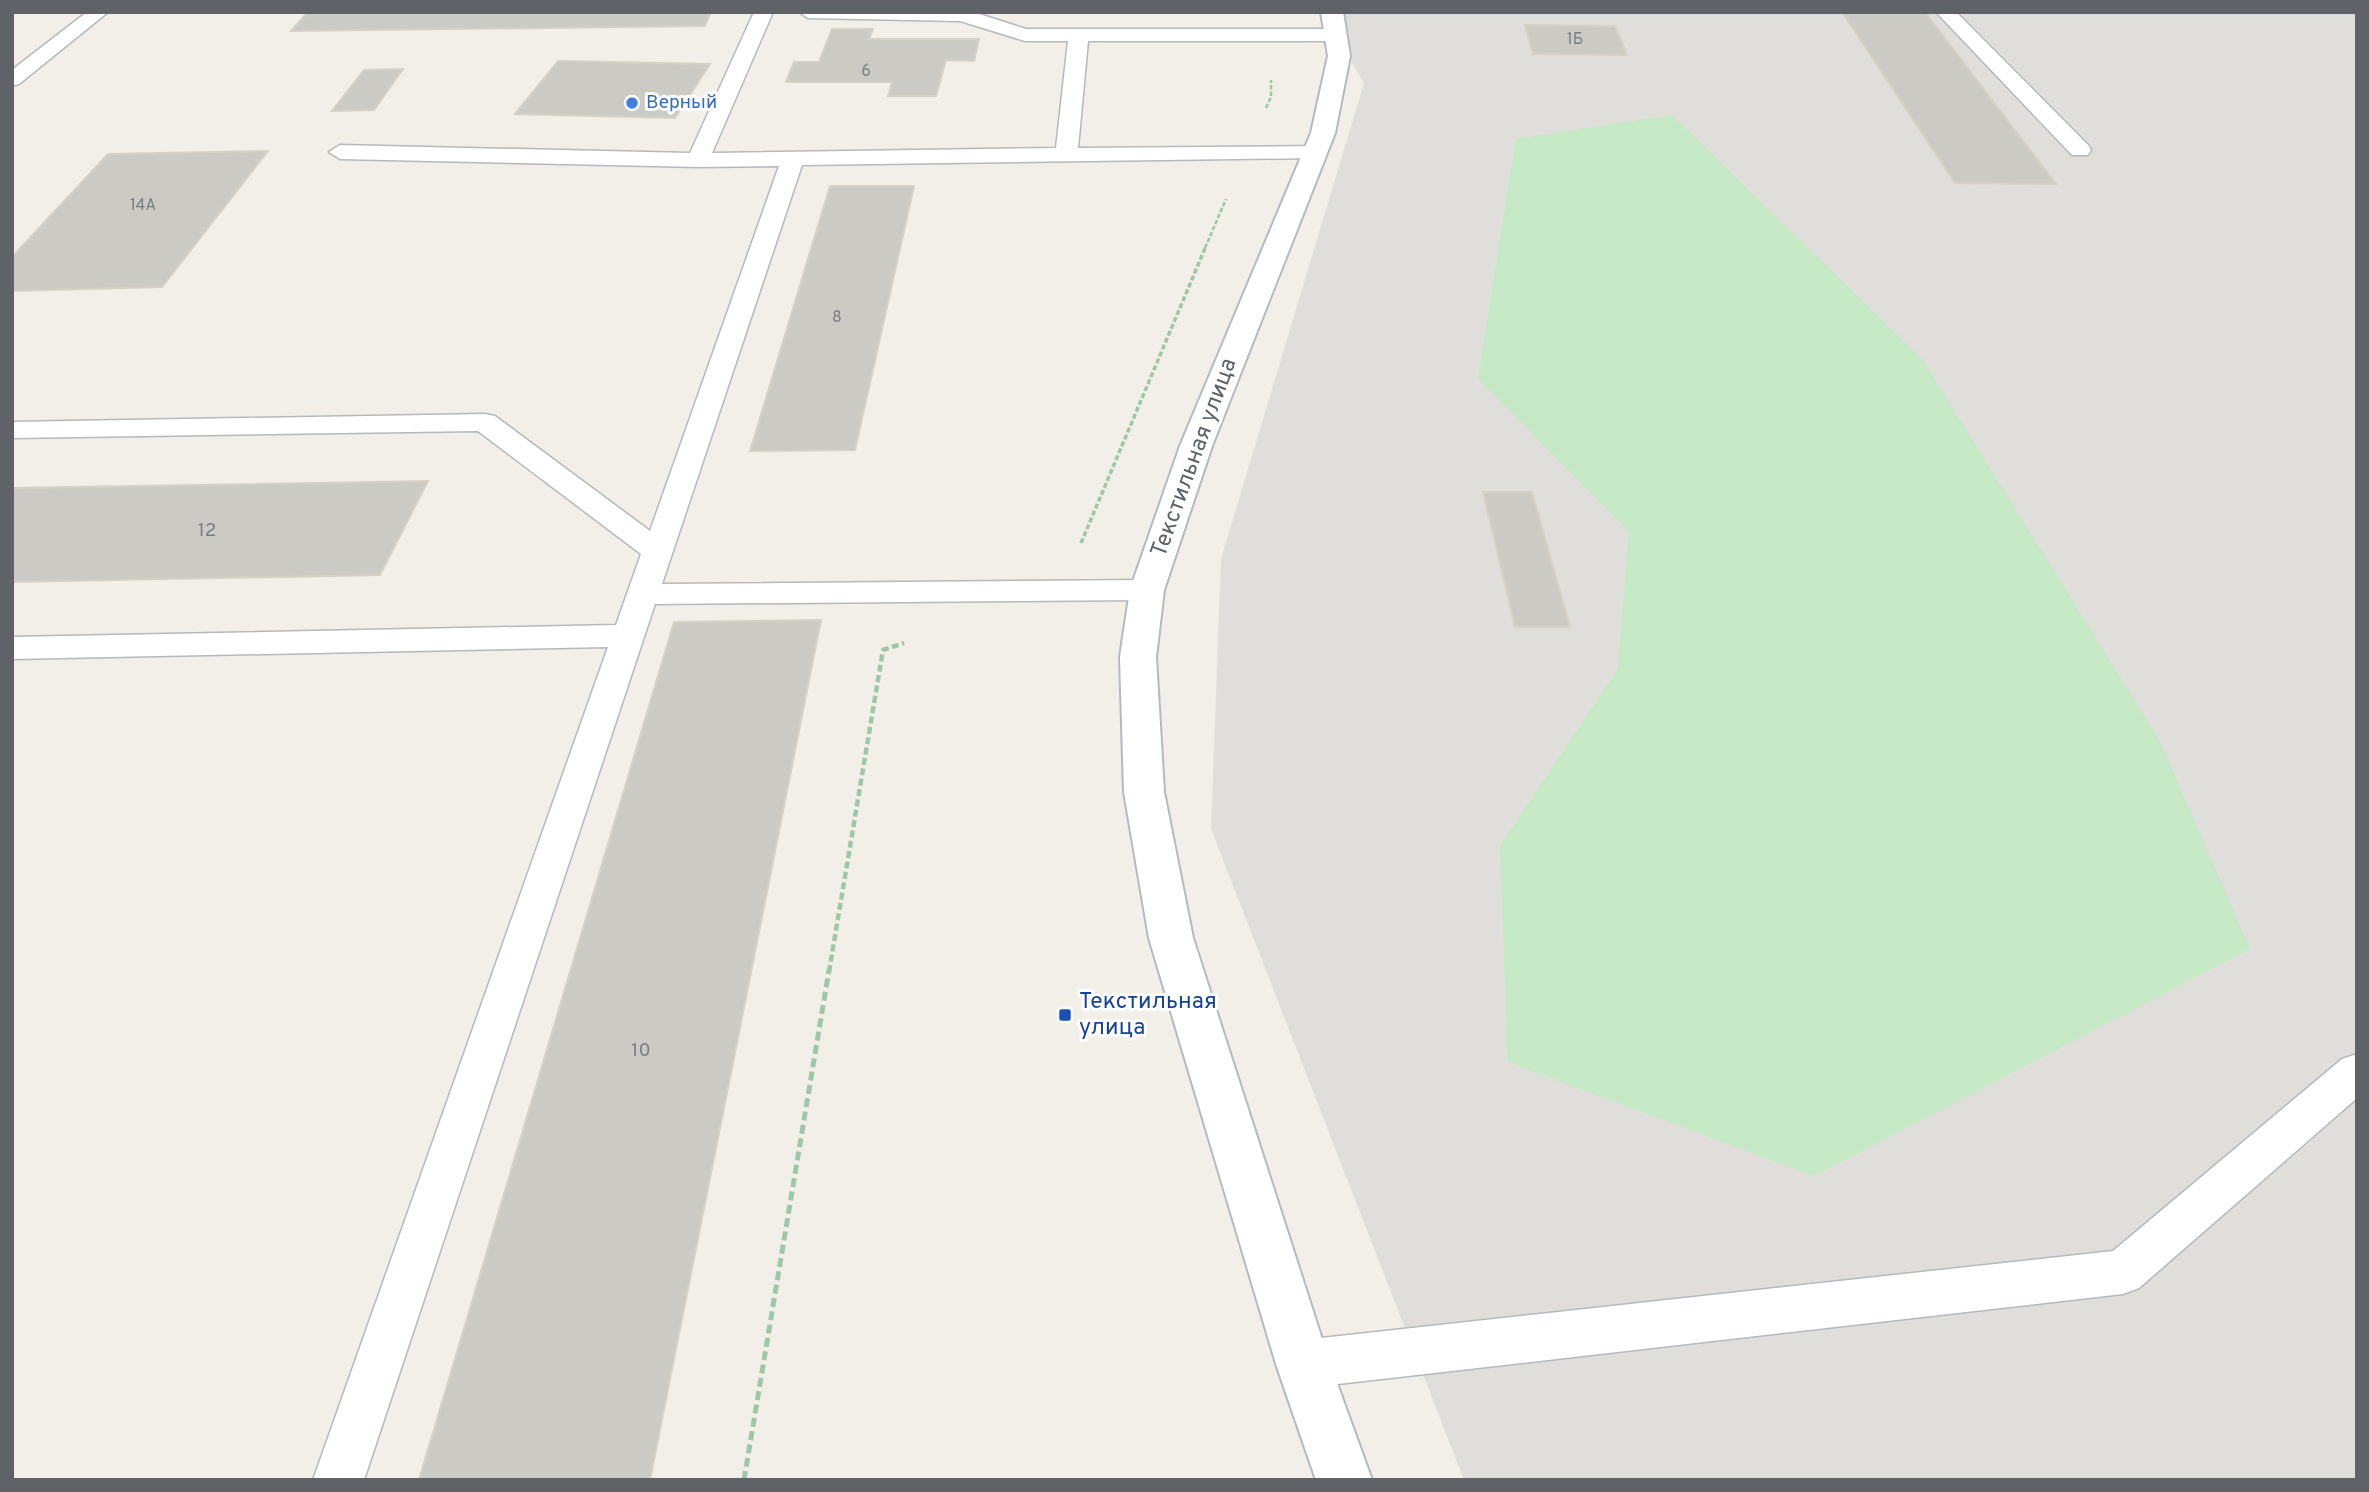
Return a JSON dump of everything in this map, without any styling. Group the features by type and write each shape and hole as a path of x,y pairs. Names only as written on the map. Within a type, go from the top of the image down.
{"main road":[{"name":"Текстильная улица","path":"1334,24 1339,56 1323,133 1196,446 1147,590 1138,657 1144,792 1171,938 1304,1364 1344,1480"}],"lane":[{"path":"12,80 99,12"},
{"path":"698,160 764,12"},
{"path":"808,12 962,15 1024,34 1269,35 1334,24"},
{"path":"1945,12 2080,150"},
{"path":"1066,154 1079,35"},
{"path":"340,152 698,160 1316,151"},
{"path":"338,1480 793,158"},
{"path":"12,429 485,422 657,551"},
{"path":"643,594 1147,590"},
{"path":"12,648 628,636"},
{"path":"1304,1364 2123,1272 2357,1072"}],"path":[{"path":"1063,591 1094,510 1246,152 1272,97 1269,35"},
{"path":"744,1480 883,650 909,642"}],"shaded area":[{"path":"1334,12 2357,12 2357,1480 1464,1480 1211,829 1221,559 1364,83 1335,35"}],"green space":[{"path":"1672,115 1922,359 2160,741 2250,949 1814,1176 1508,1062 1500,846 1618,669 1629,531 1478,379 1516,139"}],"building":[{"path":"308,12 711,12 705,26 291,31"},
{"path":"1842,12 1925,12 2056,184 1955,183"},
{"path":"1525,25 1615,26 1627,55 1533,54"},
{"path":"832,29 873,29 869,39 979,39 974,61 946,60 936,96 888,96 892,82 786,82 794,62 819,62"},
{"path":"558,61 710,64 675,118 515,114"},
{"path":"403,69 374,110 332,111 364,70"},
{"path":"268,151 162,287 12,291 12,257 108,154"},
{"path":"830,186 914,186 855,450 750,451"},
{"path":"428,481 380,575 12,582 12,488"},
{"path":"1483,492 1532,492 1570,627 1515,627"},
{"path":"821,620 650,1480 419,1480 674,622"}],"place":[{"name":"Верный","path":"632,103"},
{"name":"Текстильная улица","path":"1065,1015"}]}
